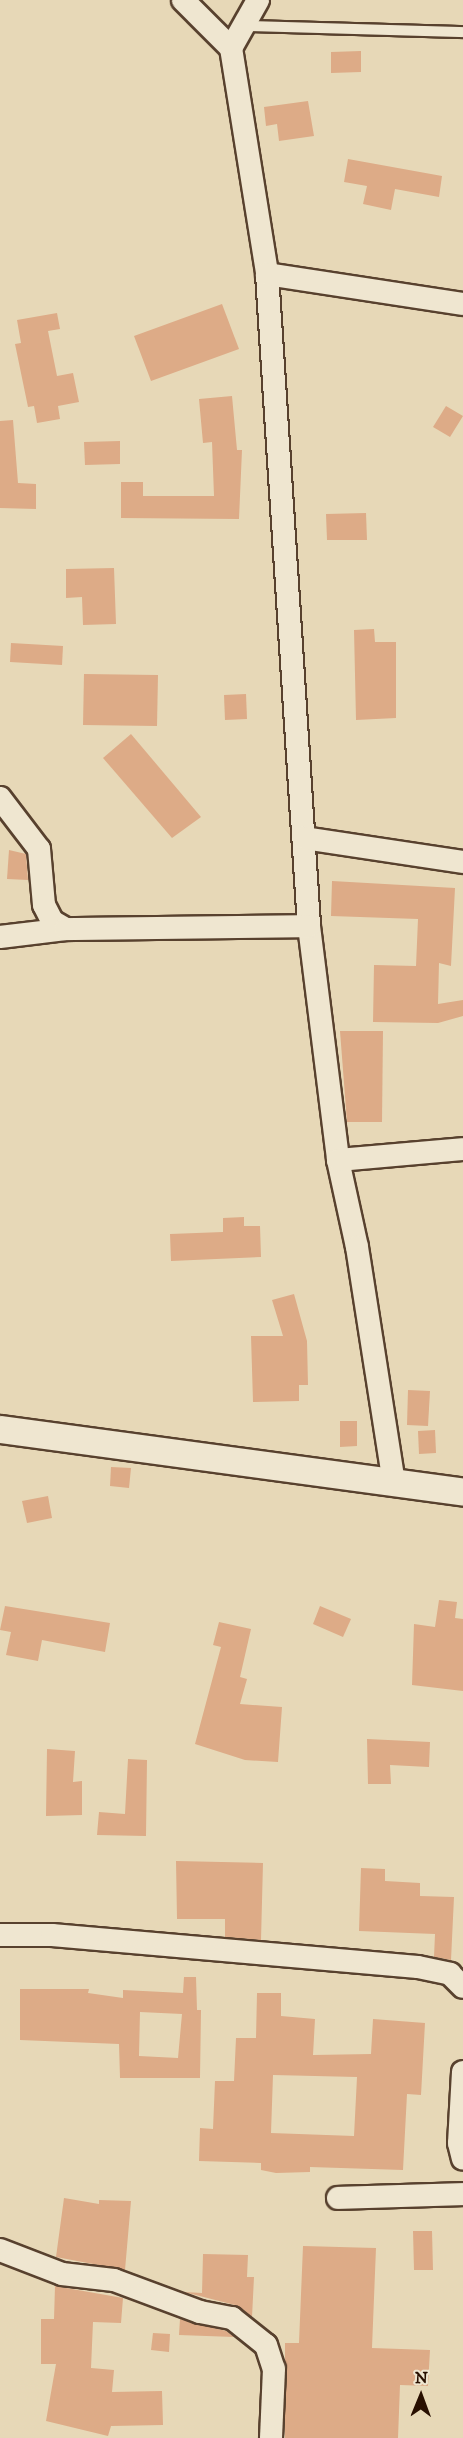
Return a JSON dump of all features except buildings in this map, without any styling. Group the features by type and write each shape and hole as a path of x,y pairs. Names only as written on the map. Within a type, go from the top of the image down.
{"street":[{"path":"183,0 231,48 267,274 309,926 338,1160 357,1247 394,1483"},
{"path":"231,48 246,26 258,0"},
{"path":"267,274 463,304"},
{"path":"0,798 39,849 44,905 52,921 66,929"},
{"path":"304,838 463,862"},
{"path":"0,937 66,929 309,926"},
{"path":"338,1160 463,1149"},
{"path":"0,1429 463,1492"},
{"path":"0,1935 52,1935 418,1967 450,1974 463,1987"},
{"path":"462,2146 463,2073"},
{"path":"338,2198 463,2194"},
{"path":"0,2250 62,2274 114,2280 200,2312 232,2318 266,2345 272,2361 277,2393 271,2438"}],"lane":[{"path":"246,26 463,32"}]}
